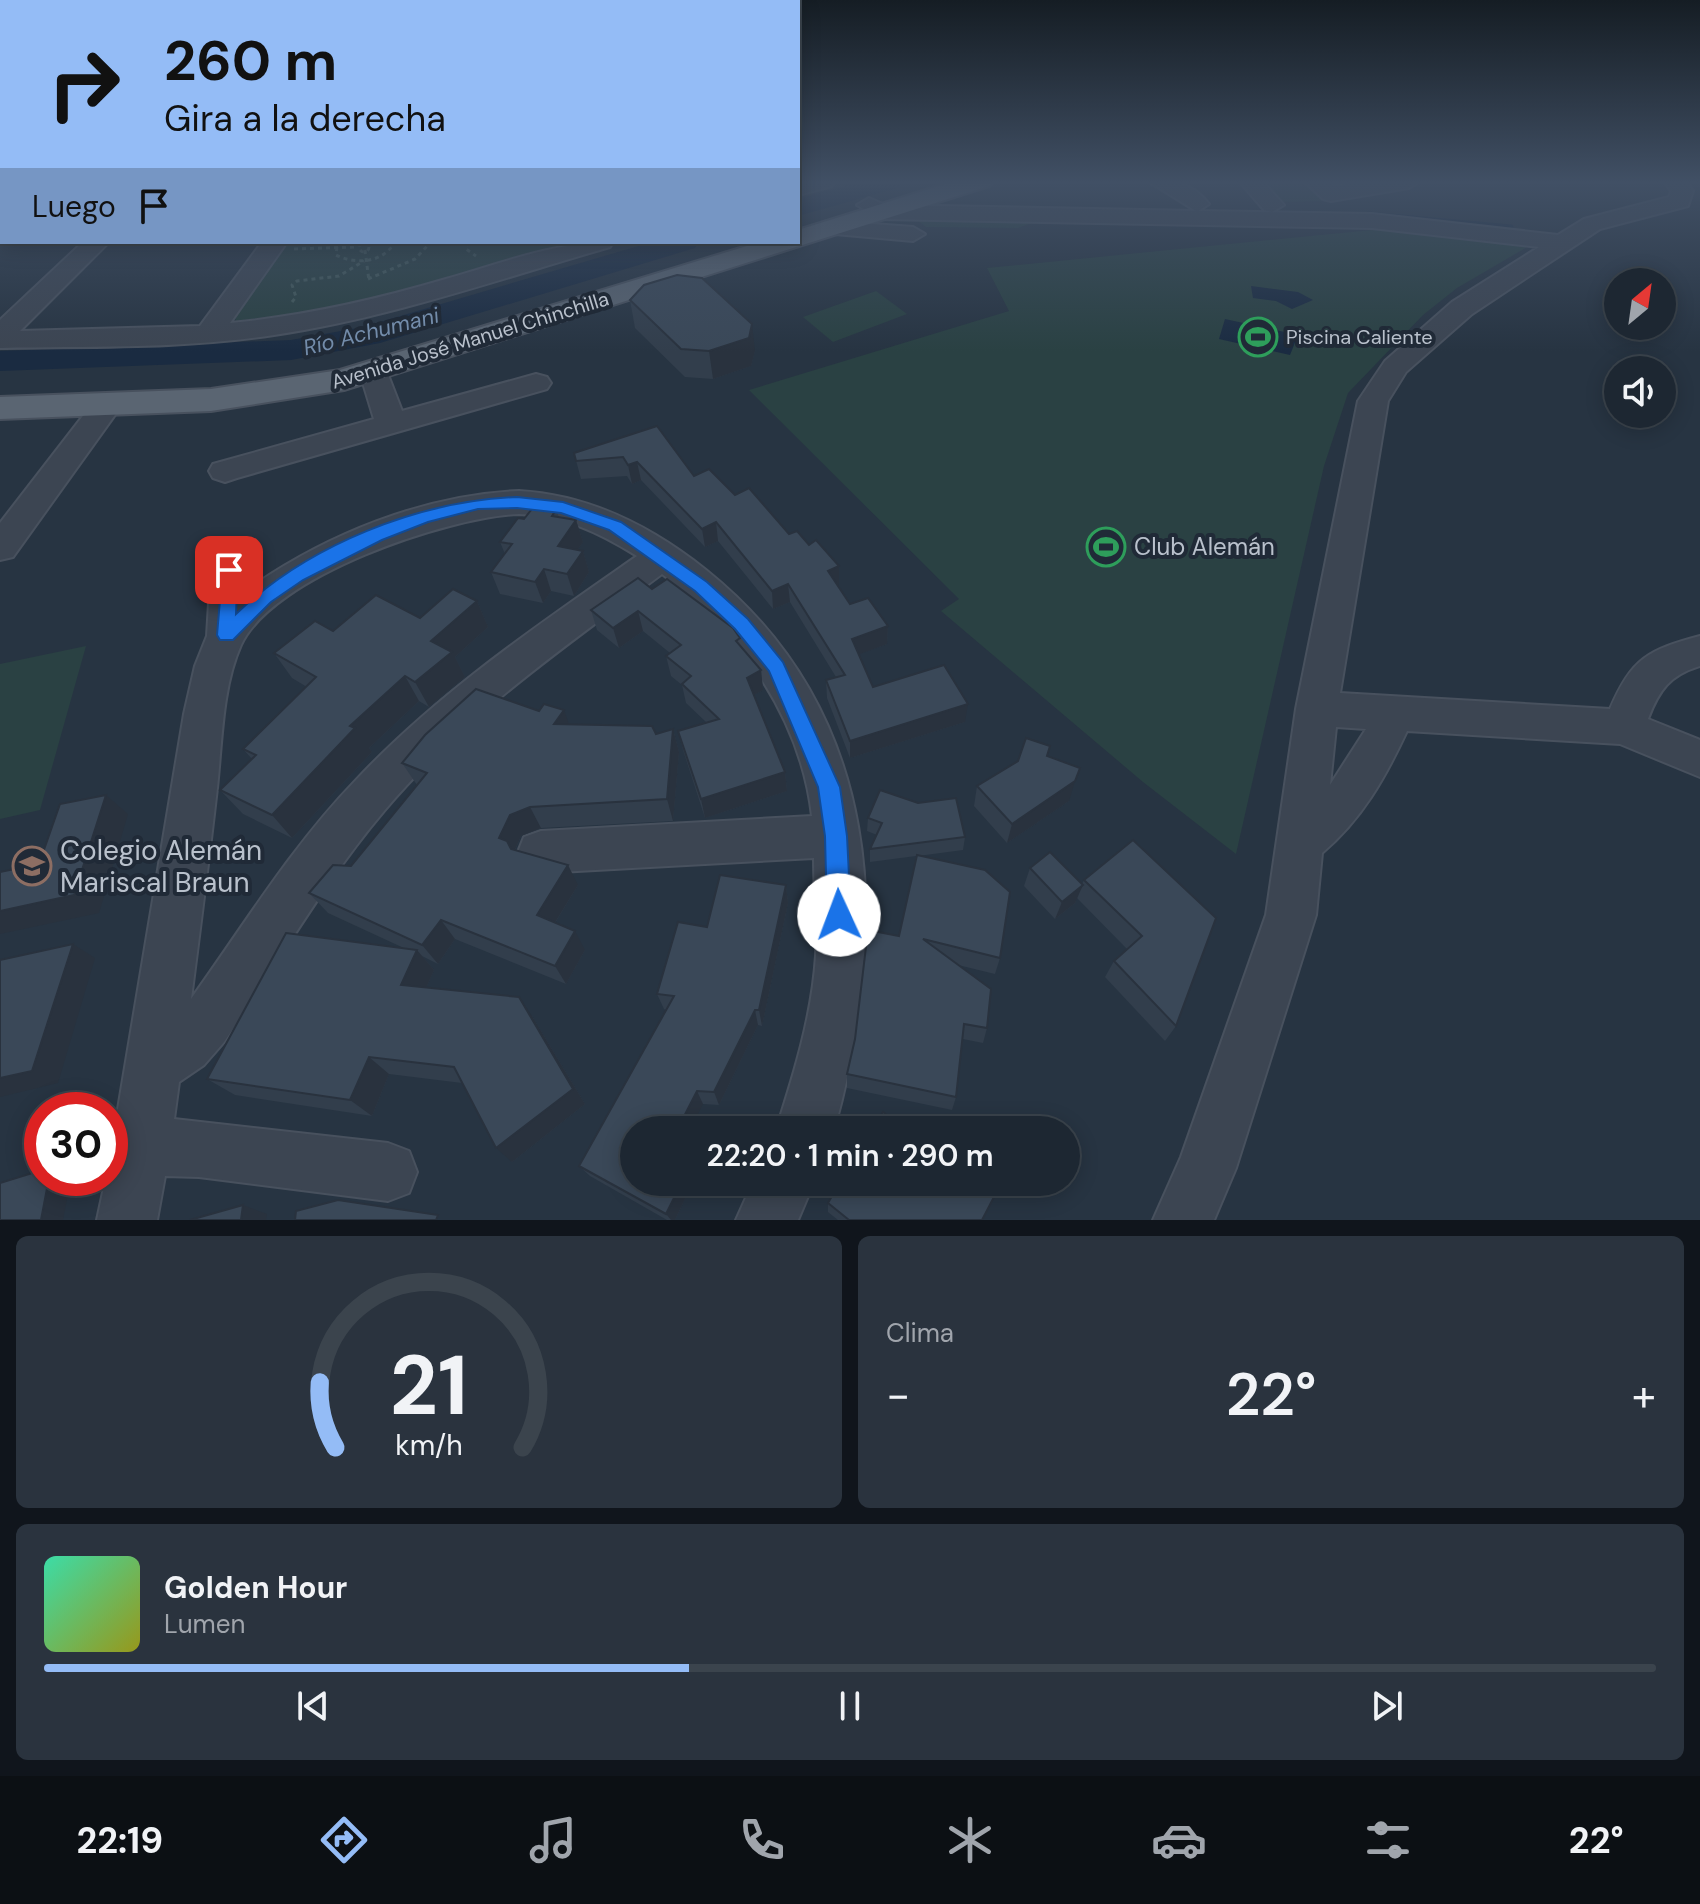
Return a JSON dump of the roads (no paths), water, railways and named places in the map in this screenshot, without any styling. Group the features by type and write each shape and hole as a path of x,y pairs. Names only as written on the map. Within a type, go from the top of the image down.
{"main road":[{"name":"Avenida José Manuel Chinchilla","path":"708,263 751,244"},
{"name":"Avenida José Manuel Chinchilla","path":"0,395 242,397 374,367 708,263 782,244"},
{"name":"Avenida José Manuel Chinchilla","path":"0,408 113,398"}],"street":[{"path":"1183,1220 1207,1168 1291,915 1317,709 1373,401 1385,377 1462,308 1572,238"},
{"path":"0,337 95,244"},
{"path":"0,337 209,333 307,322 358,311 593,244"},
{"path":"209,333 280,246"},
{"path":"374,367 391,424"},
{"path":"225,471 536,383"},
{"path":"0,548 113,398"},
{"path":"226,635 265,597 330,557 423,518 478,504 517,502 563,507 615,526 701,587 742,624 777,667 829,787 836,836 841,967 828,1056 809,1116"},
{"path":"155,1066 183,1051 209,1019 241,968 369,795 500,675 660,557"},
{"path":"127,1220 155,1066 205,719 226,635 229,570"},
{"path":"1623,727 1642,683 1661,662 1700,651"},
{"path":"1317,709 1623,727 1700,759"},
{"path":"1302,841 1338,811 1353,792 1394,715"},
{"path":"541,852 836,836"},
{"path":"142,1147 199,1148 388,1172"},
{"path":"766,1220 778,1196"}],"water":[{"path":"1251,286 1298,292 1313,300 1292,309 1276,301 1253,298"},
{"name":"Piscina Caliente","path":"1225,319 1298,335 1290,355 1219,339"}],"waterway":[{"name":"Río Achumani","path":"0,361 291,350 368,336 677,244"}],"place":[{"name":"Piscina Caliente","path":"1258,337"},
{"name":"Club Alemán","path":"1106,547"},
{"name":"Colegio Alemán Mariscal Braun","path":"32,866"}]}
